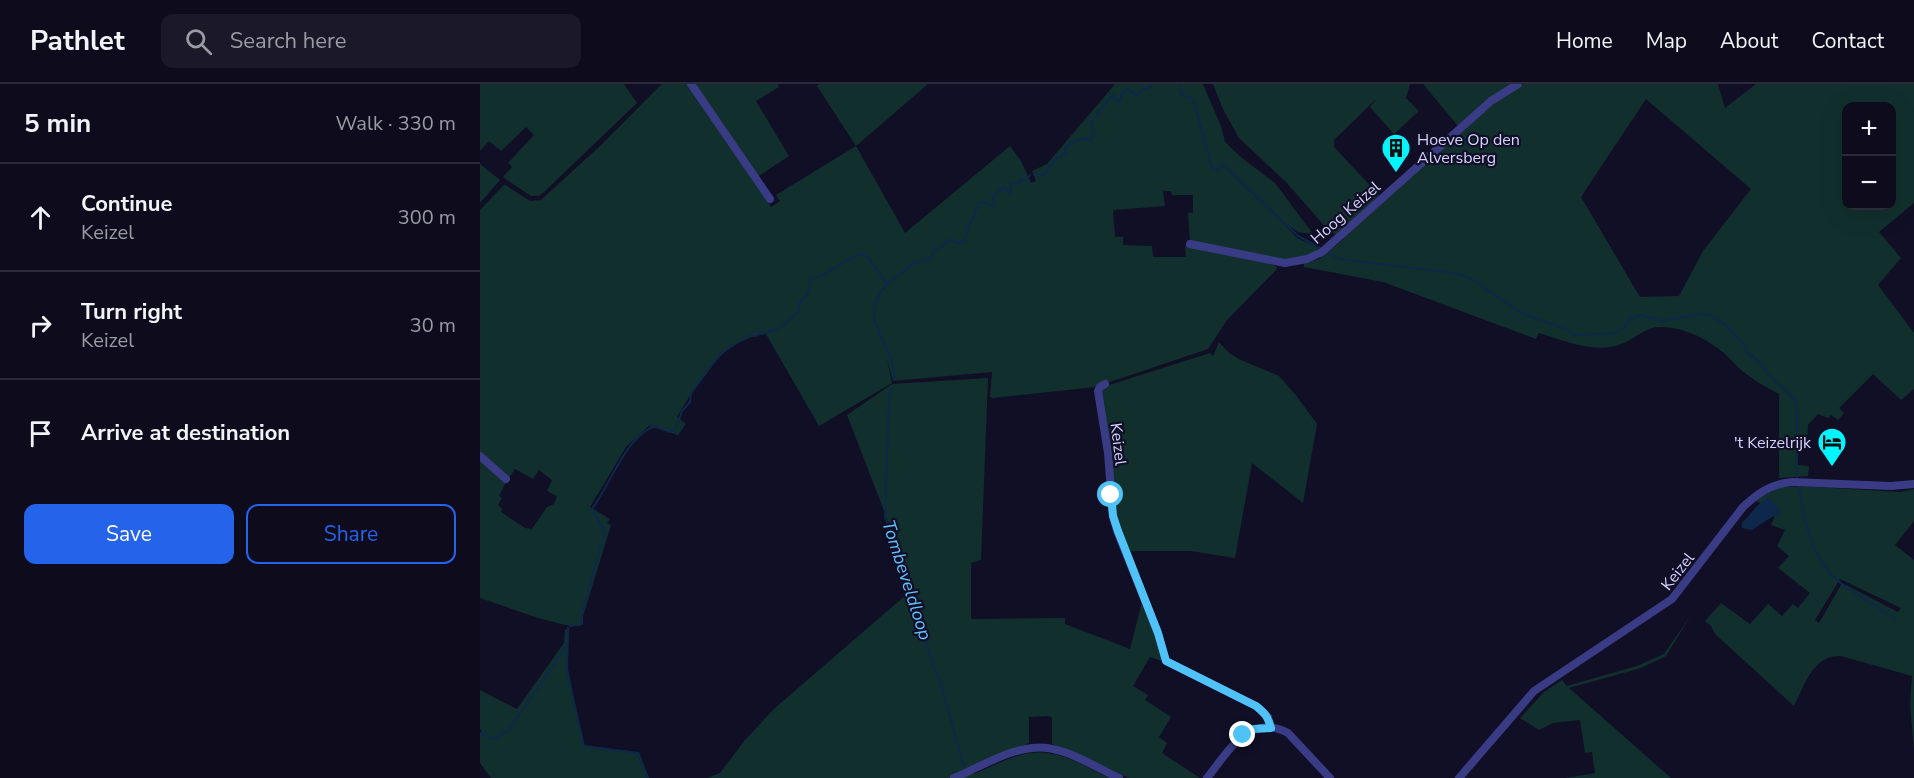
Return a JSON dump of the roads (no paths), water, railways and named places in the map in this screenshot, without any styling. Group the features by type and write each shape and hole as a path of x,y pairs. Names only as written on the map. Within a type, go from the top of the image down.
{"street":[{"path":"691,84 770,199"},
{"name":"Hoog Keizel","path":"1190,244 1284,263 1307,259 1322,252 1491,101 1518,84"},
{"name":"Keizel","path":"1105,384 1098,392 1108,453 1113,516 1158,633 1166,661 1256,706 1268,717 1271,728 1288,734 1330,778"},
{"path":"480,456 506,479"},
{"name":"Keizel","path":"1459,778 1534,691 1672,599 1754,496 1777,484 1792,482 1891,486 1914,484"},
{"path":"1207,778 1243,735 1254,729 1271,728"},
{"path":"954,778 1011,754 1033,748 1064,753 1119,778"}],"water":[{"path":"1769,498 1780,510 1780,514 1752,530 1742,528 1742,523 1760,503"}],"waterway":[{"path":"1034,173 1044,175 1055,159 1066,154 1065,148 1071,143 1081,139 1091,140 1092,121 1113,94 1116,101 1120,101 1122,93 1128,89 1137,96 1139,92 1151,87 1150,84"},
{"path":"1180,84 1180,94 1193,99 1212,168 1218,170 1223,165 1298,236 1320,248"},
{"path":"570,626 582,624 582,613 605,532 592,509 635,440 655,426 670,432 676,428 682,411 690,402 691,393 721,353 750,335 756,336 761,332 772,331 782,326 799,311 799,304 808,293 811,279 854,257 861,254 868,257 887,284 911,265 933,257 932,251 942,247 949,239 958,243 965,241 979,203 984,202 993,206 995,203 992,197 1004,187 1010,194 1011,183 1018,184 1020,179 1026,181 1030,175"},
{"path":"1327,252 1339,259 1454,273 1470,278 1523,314 1566,329 1575,335 1615,333 1626,326 1627,321 1641,315 1662,321 1702,314 1709,315 1726,325 1745,346 1748,353 1797,404 1797,477"},
{"name":"Tombeveldloop","path":"887,284 878,297 874,309 878,331 893,366 894,380"},
{"name":"Tombeveldloop","path":"892,387 889,401 885,516 904,564 906,581 940,681 964,767"},
{"path":"1799,487 1810,537 1828,571 1850,590 1896,619"},
{"path":"568,628 567,673 584,746 637,753 648,778"},
{"path":"480,734 493,739 508,731 566,647"}],"place":[{"name":"Hoeve Op den Alversberg","path":"1396,174"},
{"name":"'t Keizelrijk","path":"1832,468"}]}
